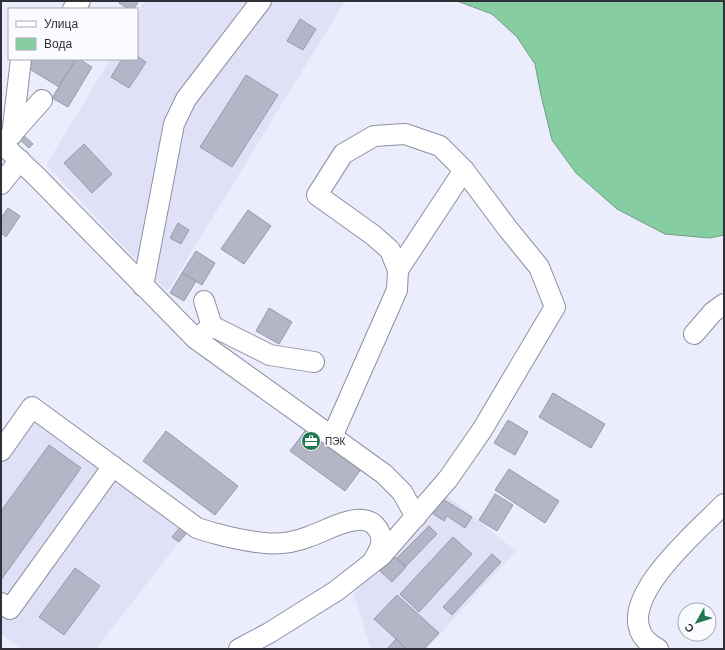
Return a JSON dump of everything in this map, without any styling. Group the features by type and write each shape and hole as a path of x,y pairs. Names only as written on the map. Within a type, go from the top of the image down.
{"lane":[{"path":"143,286 174,124 186,99 261,1"},
{"path":"4,142 21,60"},
{"path":"4,142 42,100"},
{"path":"238,649 336,591 382,555 448,479 482,430 556,307 539,267 508,229 464,170 440,146 405,134 374,136 343,154 317,195 373,235 390,250 398,270 397,290 332,437"},
{"path":"4,142 196,339 384,474 402,492 416,517"},
{"path":"1,184 20,160"},
{"path":"398,270 464,170"},
{"path":"204,301 212,326 270,355 314,362"},
{"path":"694,334 713,312 724,304"},
{"path":"196,339 212,326"},
{"path":"1,451 32,407 197,528 207,532 262,544 277,544 294,542 307,538 345,523 362,520 369,521 375,525 379,531 381,544 379,551 369,566"},
{"path":"1,603 10,609 113,466"},
{"path":"658,649 652,646 641,634 638,622 639,607 646,591 659,572 686,541 724,504"}],"shaded area":[{"path":"145,1 345,1 167,292 46,165 109,60 138,60 138,12"},
{"path":"33,395 197,519 96,649 21,649 1,634 1,438"},
{"path":"441,491 516,551 426,649 371,649 354,594"}],"water":[{"path":"457,1 724,1 724,235 710,238 665,234 617,209 576,173 552,140 535,64 517,37 492,14"}],"building":[{"path":"120,1 138,2 135,8 127,8 119,3"},
{"path":"300,19 316,29 303,50 287,41"},
{"path":"138,57 146,62 129,88 111,77 121,60 138,60"},
{"path":"32,60 75,60 59,87 28,68"},
{"path":"75,60 81,60 92,67 68,107 52,98"},
{"path":"246,75 278,95 232,167 200,147"},
{"path":"22,134 33,144 29,148 18,138"},
{"path":"84,144 112,174 92,193 64,163"},
{"path":"8,208 20,216 6,237 1,233 1,218"},
{"path":"248,210 271,226 244,264 221,249"},
{"path":"178,223 189,230 181,244 170,238"},
{"path":"196,251 215,263 202,285 182,273"},
{"path":"182,273 196,281 184,301 170,293"},
{"path":"269,308 292,322 279,344 256,331"},
{"path":"553,393 605,424 591,448 539,417"},
{"path":"508,420 528,432 515,455 494,443"},
{"path":"308,427 362,468 345,491 290,451"},
{"path":"166,431 238,486 215,515 143,461"},
{"path":"49,445 81,468 1,580 1,511"},
{"path":"509,469 559,501 545,523 495,490"},
{"path":"495,494 513,505 497,531 479,520"},
{"path":"441,498 472,517 465,528 447,516 444,521 432,513"},
{"path":"182,525 189,530 179,542 172,537"},
{"path":"429,526 437,534 406,566 397,558"},
{"path":"453,537 472,554 419,612 400,594"},
{"path":"492,554 501,562 452,615 443,607"},
{"path":"394,556 406,567 392,582 380,571"},
{"path":"75,568 100,586 64,635 39,617"},
{"path":"397,595 439,633 424,649 407,649 374,619"},
{"path":"396,639 407,649 387,649"}],"place":[{"name":"ПЭК","path":"311,441"}]}
